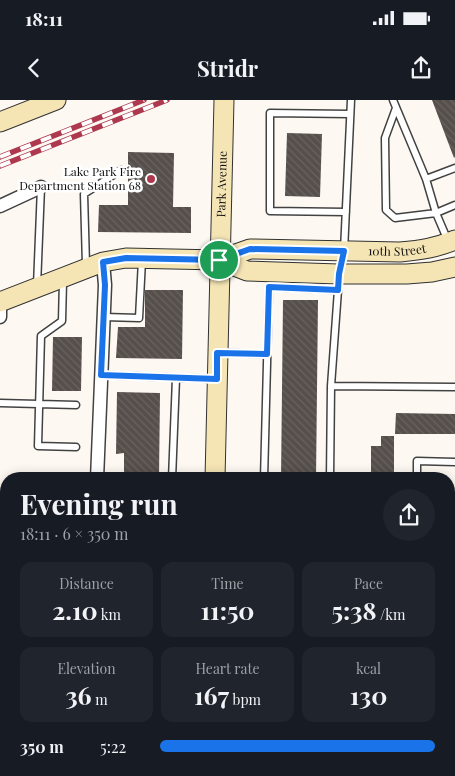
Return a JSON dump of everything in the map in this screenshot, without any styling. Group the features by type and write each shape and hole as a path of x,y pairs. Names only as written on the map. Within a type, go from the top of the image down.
{"main road":[{"path":"0,122 56,100"},
{"name":"Park Avenue","path":"215,472 224,100"},
{"name":"10th Street","path":"0,302 95,265 126,258 219,260 250,249 400,252 440,246 452,241"},
{"name":"10th Street","path":"219,260 247,271 339,282 432,272 455,266"}],"street":[{"path":"0,206 41,187"},
{"path":"95,265 105,285 97,472"},
{"path":"0,302 0,317"}],"lane":[{"path":"330,472 331,386 339,282 344,251 351,100"},
{"path":"393,100 426,178 436,213 452,241"},
{"path":"396,108 386,138 386,210 395,218 436,213 455,205"},
{"path":"346,212 270,211 270,113 350,114"},
{"path":"426,178 455,168"},
{"path":"95,265 84,194 121,170"},
{"path":"37,287 41,187"},
{"path":"104,317 140,318 142,259"},
{"path":"63,278 62,322 41,336 38,446 76,447"},
{"path":"264,472 269,287 339,282"},
{"path":"217,353 267,354"},
{"path":"101,375 217,379"},
{"path":"172,472 176,378"},
{"path":"331,386 455,387"},
{"path":"0,403 76,405"},
{"path":"417,472 417,461 455,462"}],"building":[{"path":"432,100 455,100 454,158"},
{"path":"287,133 322,134 320,197 285,196"},
{"name":"Lake Park Fire Department Station 68","path":"128,152 174,153 173,207 191,207 191,233 98,232 99,205 128,205"},
{"path":"145,290 183,290 182,359 116,358 118,327 145,327"},
{"path":"283,300 318,300 316,472 281,472"},
{"path":"53,337 82,337 81,391 52,391"},
{"path":"117,392 160,393 159,472 124,472 124,453 116,454"},
{"path":"396,413 455,414 455,434 395,434"},
{"path":"381,436 394,436 394,472 371,472 371,446 381,446"}],"railway":[{"path":"0,157 144,100"},
{"path":"0,166 167,100"}],"place":[{"name":"Lake Park Fire Department Station 68","path":"151,179"}],"route":[{"path":"250,249 344,251 338,290 269,287 267,354 217,353 217,379 101,375 105,285 103,262 126,258 219,260 250,249"}]}
